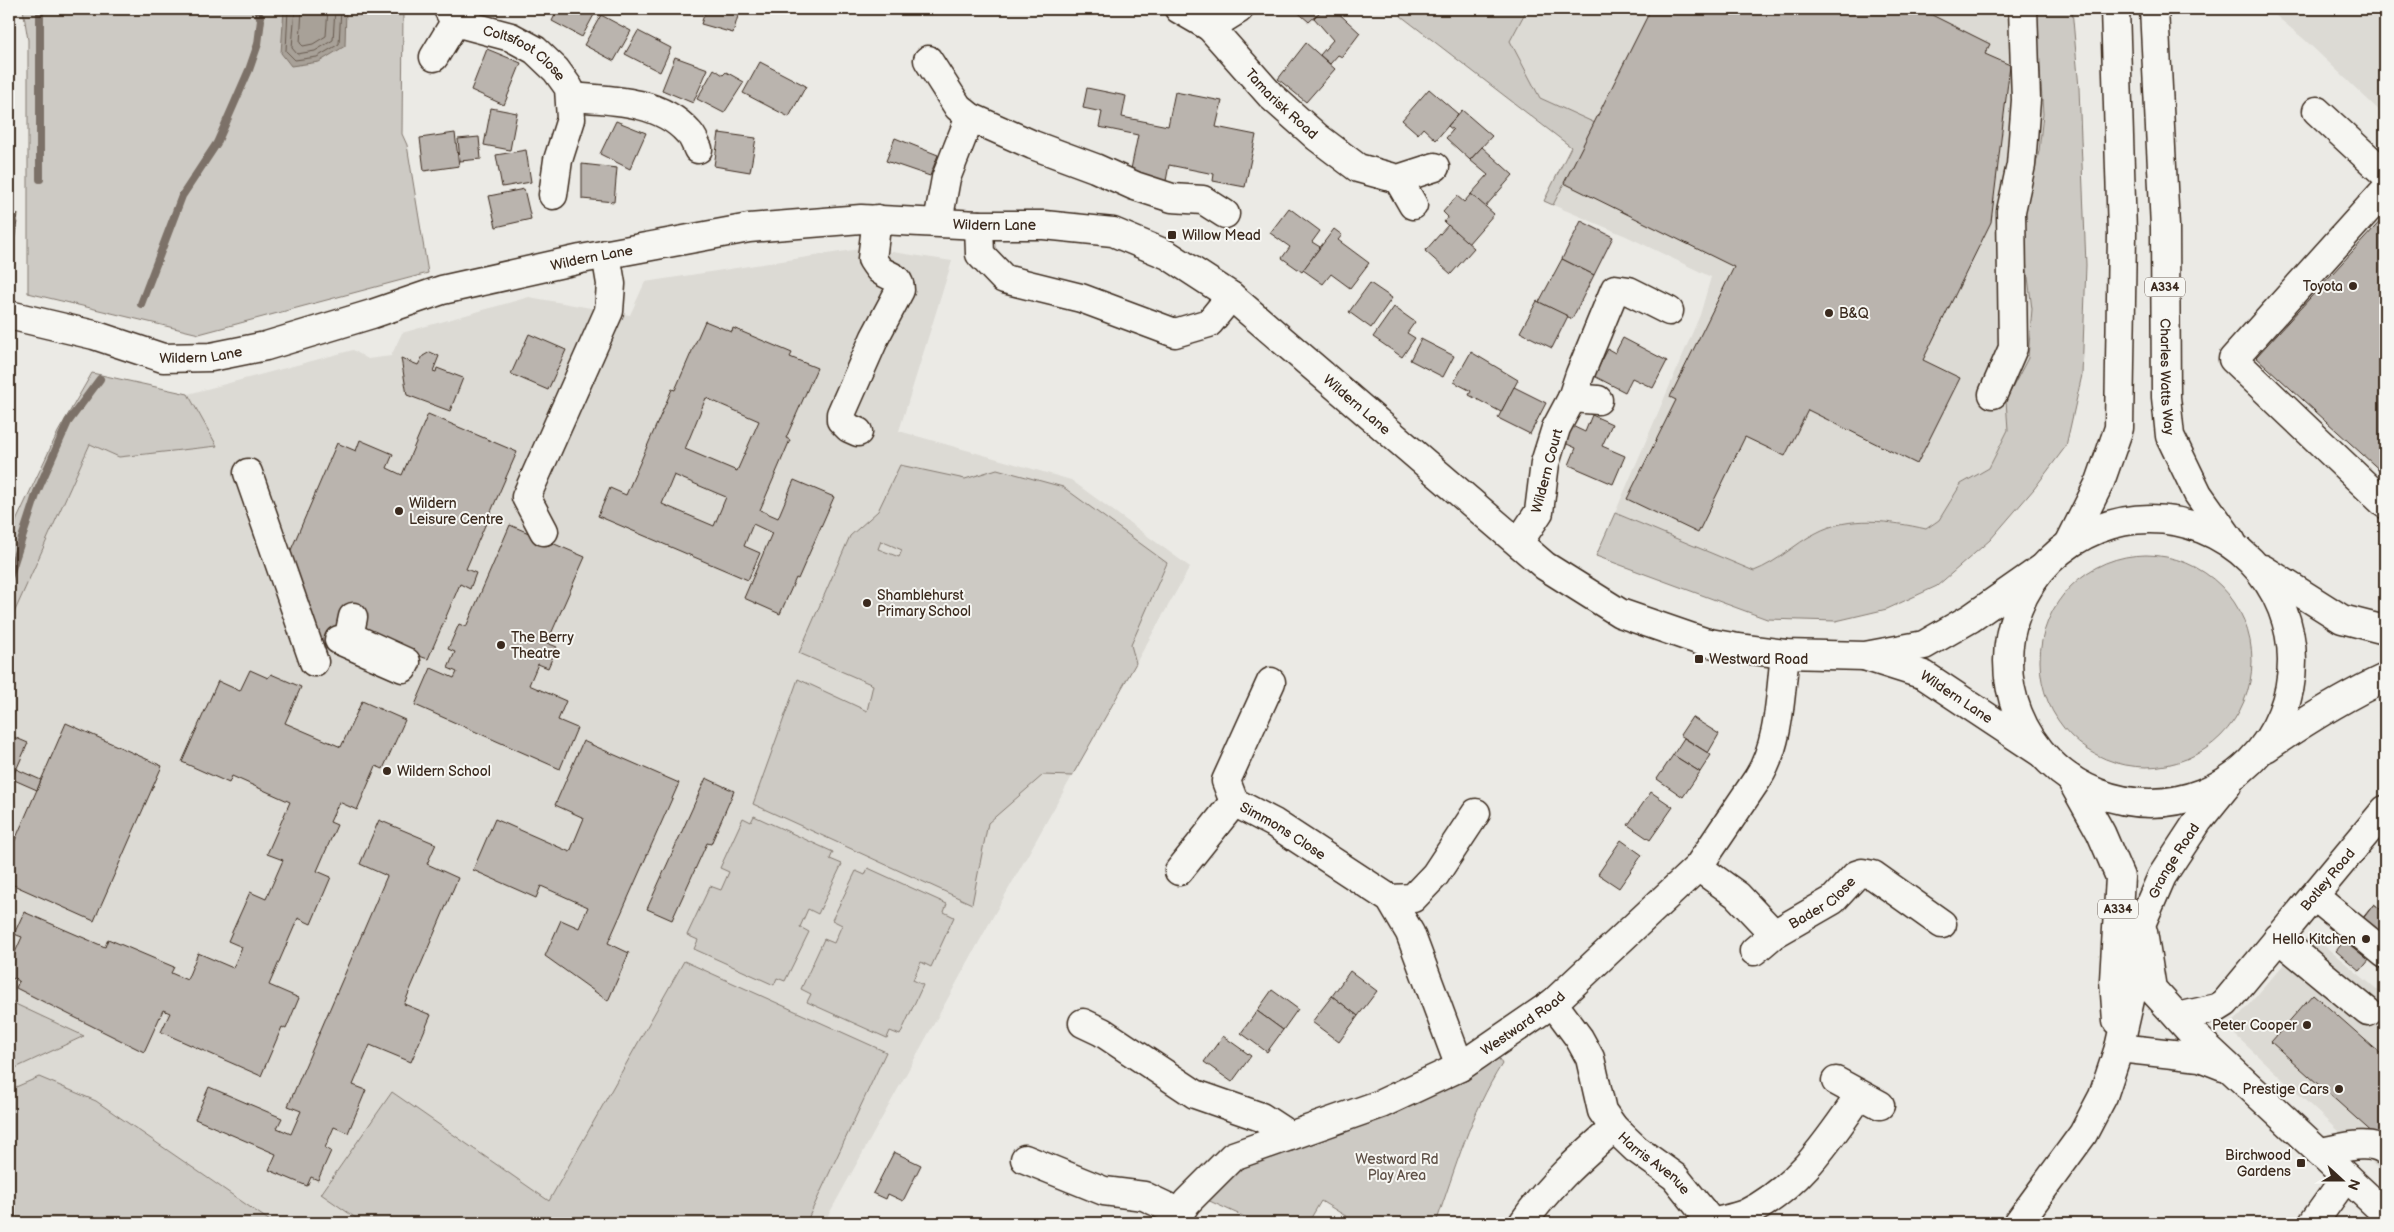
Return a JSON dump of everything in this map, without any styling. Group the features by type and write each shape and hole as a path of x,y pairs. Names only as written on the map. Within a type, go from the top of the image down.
{"street":[{"name":"Tamarisk Road","path":"1179,9 1210,27 1271,96 1318,137 1358,168 1398,179"},
{"path":"1210,27 1239,9"},
{"path":"1993,394 2014,348 2011,211 2021,165 2026,100 2022,9"},
{"path":"2069,544 2100,482 2120,428 2122,233 2115,9"},
{"name":"Charles Watts Way","path":"2154,9 2165,227 2166,398 2170,436 2198,494 2275,592 2288,624 2292,658 2286,701 2277,725 2258,754"},
{"name":"Coltsfoot Close","path":"434,57 451,16 511,37 535,50 556,70 569,88 571,119 558,160 553,195"},
{"path":"928,60 958,108 970,117 1033,145 1095,168 1135,186 1172,198 1202,200 1225,214"},
{"path":"571,96 630,102 649,108 673,119 689,132 698,149"},
{"path":"2317,111 2385,174"},
{"path":"938,222 946,178 970,117"},
{"path":"1413,205 1398,179 1435,167"},
{"path":"2385,190 2233,359 2385,504"},
{"path":"858,432 849,428 841,420 841,414 875,337 900,290 900,283 896,278 880,269 872,259 876,219"},
{"name":"Wildern Lane","path":"9,315 94,335 163,358 211,357 266,346 372,314 442,290 606,254 749,228 876,219 979,225 1044,225 1113,232 1168,254 1231,296 1545,566 1620,613 1704,642 1785,654 1865,656 1924,646 1971,618 2041,569"},
{"path":"979,225 980,254 1004,279 1081,298 1175,333 1209,323 1231,296"},
{"path":"544,531 526,497 609,311 612,284 606,254"},
{"name":"Wildern Court","path":"1519,542 1538,512 1545,463 1556,428 1583,390 1615,289 1629,291 1668,311"},
{"path":"248,472 321,666 341,634"},
{"path":"2385,630 2342,619 2245,555 2196,526 2152,518 2108,524 2069,544 2041,569 2020,602 2008,640 2008,680 2019,718 2040,752 2072,781 2112,799 2155,804 2198,796 2236,774 2258,754 2324,710 2358,690 2385,678"},
{"name":"Westward Road","path":"1176,1218 1186,1202 1233,1156 1381,1104 1460,1067 1553,1003 1698,867 1764,768 1773,742 1785,654"},
{"name":"Wildern Lane","path":"1865,656 1924,675 2040,752"},
{"name":"Simmons Close","path":"1271,682 1226,781 1234,802 1274,823 1390,899 1410,934 1460,1067"},
{"name":"Grange Road","path":"2018,1223 2083,1134 2103,1096 2119,1048 2132,991 2142,922 2162,876 2198,821 2236,774"},
{"name":"Grange Road","path":"2072,781 2101,833 2120,877 2114,980 2119,1048"},
{"path":"1180,872 1234,802"},
{"name":"Botley Road","path":"2178,1017 2216,1008 2225,1003 2385,810"},
{"path":"1390,899 1413,898 1435,875 1476,813"},
{"name":"Bader Close","path":"1698,867 1737,895 1774,934"},
{"name":"Bader Close","path":"1754,951 1774,934 1833,900 1851,878 1862,873 1873,875 1942,924"},
{"path":"2314,896 2385,954"},
{"path":"2142,922 2152,989 2193,1034 2385,1213"},
{"path":"2278,938 2368,1012"},
{"name":"Harris Avenue","path":"1553,1003 1579,1038 1590,1058 1602,1111 1614,1128 1636,1149 1675,1177 1711,1223 1744,1214 1771,1199 1815,1159 1870,1100 1836,1081"},
{"path":"1083,1023 1102,1032 1195,1094 1262,1117 1290,1136"},
{"path":"2119,1048 2200,1057 2231,1069"},
{"path":"1523,1223 1538,1201 1568,1168 1614,1128"},
{"path":"2320,1152 2354,1146 2380,1148 2385,1152"},
{"path":"1025,1159 1104,1191 1144,1196 1176,1218"},
{"path":"2313,1223 2346,1177"}],"shaded area":[{"name":"B&Q","path":"1527,9 2036,9 2043,114 2025,253 2032,309 2028,358 2006,400 2008,430 1989,468 1961,484 1939,520 1926,529 1897,522 1848,523 1817,532 1783,557 1754,571 1615,513 1700,315 1711,277 1626,236 1553,205 1595,123 1540,98 1510,41"},
{"path":"2268,9 2385,9 2385,116 2305,40"},
{"name":"Wildern School","path":"866,248 952,261 899,431 1071,480 1190,567 995,913 824,1223 9,1223 9,1071 83,1036 9,1001 9,624 90,444 119,457 216,446 188,394 353,350 368,359 391,356 402,333 529,297 630,315 645,282"},
{"name":"Prestige Cars","path":"2310,934 2385,996 2385,1175 2232,1032 2232,1024"}],"green space":[{"path":"23,9 403,9 402,134 407,145 428,273 199,334 28,293 28,40"},
{"path":"1408,9 1527,9 1510,41 1540,98 1595,123 1553,205 1544,201 1571,147 1401,16"},
{"path":"2036,9 2072,9 2079,88 2086,265 2082,375 2066,446 2034,489 1990,540 1937,586 1887,609 1836,621 1767,619 1596,556 1615,513 1754,571 1771,563 1800,542 1829,527 1870,521 1926,529 1939,520 1961,484 1989,468 2008,430 2006,400 2028,358 2032,309 2025,253 2025,211 2039,151 2043,114"},
{"path":"92,373 188,394 217,446 119,457 90,444 9,624 9,536 58,432"},
{"path":"900,465 965,479 997,469 1063,487 1167,563 1131,645 1136,663 1072,776 1043,775 988,823 972,904 753,804 798,679 867,711 873,685 799,653 850,536 878,511","holes":["881,541 902,550 899,557 878,549"]},
{"path":"2136,555 2156,555 2196,567 2221,586 2234,602 2244,620 2250,640 2252,661 2250,682 2244,702 2234,720 2221,736 2205,749 2187,759 2156,767 2136,767 2096,755 2079,743 2064,728 2048,702 2040,671 2040,651 2052,611 2064,594 2079,579 2105,563"},
{"path":"754,816 833,852 830,859 842,864 818,914 808,909 800,927 809,932 785,981 777,978 774,985 694,949 698,940 687,935 710,886 721,890 729,872 720,868 743,818 751,822"},
{"path":"868,868 947,904 944,912 954,917 931,967 921,962 913,980 923,985 900,1035 890,1031 887,1038 807,1002 811,994 801,989 824,939 834,943 842,925 832,920 856,871 865,875"},
{"path":"684,961 886,1052 806,1223 363,1223 321,1194 392,1092 549,1201"},
{"path":"9,1001 84,1036 9,1071"},
{"name":"Westward Rd Play Area","path":"1498,1057 1502,1064 1481,1102 1457,1162 1436,1223 1357,1223 1321,1201 1308,1223 1258,1223 1203,1198 1232,1169"},
{"path":"39,1077 96,1101 273,1223 9,1223 9,1090"}],"water":[{"path":"284,9 346,9 345,46 319,62 291,66 281,53"}],"building":[{"path":"558,9 592,9 596,11 582,37 552,21"},
{"path":"706,9 740,9 733,33 701,24"},
{"path":"1294,9 1323,9 1309,22"},
{"path":"1323,9 1334,9 1360,33 1342,57 1338,55 1330,64 1320,55 1333,40 1314,18"},
{"name":"B&Q","path":"1651,9 1920,9 1990,44 1985,54 2010,65 1991,222 1923,360 1960,378 1917,464 1808,410 1785,456 1745,437 1698,533 1627,499 1676,400 1670,397 1734,267 1564,183"},
{"path":"601,15 631,31 614,61 584,45"},
{"path":"638,31 671,48 660,72 625,54"},
{"path":"1306,43 1335,69 1306,102 1278,79"},
{"path":"487,49 521,63 504,105 471,90"},
{"path":"675,57 708,69 693,103 662,90"},
{"path":"760,62 806,86 789,117 743,93"},
{"path":"714,69 723,75 726,72 744,82 724,113 697,99"},
{"path":"1087,88 1126,96 1122,117 1168,126 1175,92 1222,101 1216,127 1256,135 1245,187 1213,181 1214,174 1169,165 1166,181 1130,174 1138,135 1099,127 1102,112 1083,108"},
{"path":"1429,89 1458,114 1436,140 1423,128 1418,134 1402,120"},
{"path":"491,108 517,113 510,150 484,145"},
{"path":"1462,110 1492,136 1470,160 1446,138 1453,130 1448,126"},
{"path":"616,121 646,133 630,169 600,154"},
{"path":"455,133 459,166 424,171 420,138"},
{"path":"719,133 756,138 750,172 714,166"},
{"path":"479,137 481,159 460,161 458,139"},
{"path":"895,138 938,155 930,176 886,161"},
{"path":"1482,147 1513,175 1485,207 1471,194 1488,175 1470,160"},
{"path":"526,150 531,182 502,187 496,155"},
{"path":"582,164 617,168 614,202 582,199"},
{"path":"524,189 531,219 496,227 489,196"},
{"path":"1471,194 1494,214 1468,244 1444,222 1448,217 1443,212 1457,196 1464,202"},
{"path":"1289,208 1320,231 1312,242 1320,247 1302,272 1282,258 1290,247 1270,233"},
{"path":"9,212 18,214 11,262 9,262"},
{"name":"Toyota","path":"2385,216 2385,475 2256,357"},
{"path":"1581,221 1613,237 1594,275 1562,259"},
{"path":"1448,225 1474,248 1451,274 1425,251"},
{"path":"1334,229 1342,235 1338,240 1369,263 1350,288 1331,274 1323,284 1303,270"},
{"path":"1562,259 1594,275 1572,319 1539,302"},
{"path":"1370,283 1392,298 1371,328 1349,312"},
{"path":"1537,301 1568,316 1552,348 1520,332"},
{"path":"1394,307 1415,322 1407,333 1415,338 1402,357 1373,337"},
{"path":"705,321 732,332 733,328 792,353 790,357 817,368 786,438 790,440 760,510 778,518 794,480 834,497 798,579 796,578 780,614 744,598 772,533 753,524 744,546 760,553 748,580 598,516 610,488 626,495 672,389 675,390","holes":["706,398 759,421 737,471 685,449","674,475 726,497 714,526 662,504"]},
{"path":"529,334 566,350 548,390 511,374"},
{"path":"1623,338 1667,361 1653,388 1632,378 1625,392 1594,376 1608,349 1615,353"},
{"path":"1421,339 1454,356 1443,377 1410,360"},
{"path":"430,352 439,356 433,371 436,372 437,368 463,378 450,411 407,395 401,358 418,365 423,356"},
{"path":"1471,352 1518,380 1501,412 1469,395 1471,391 1454,382"},
{"path":"1514,387 1546,403 1530,434 1498,418"},
{"name":"Wildern Leisure Centre","path":"428,414 517,452 466,569 476,573 470,589 460,584 428,659 355,634 322,651 288,548 291,550 337,443 356,451 360,440 393,454 387,468 402,475"},
{"path":"1592,415 1612,424 1602,446 1625,456 1613,484 1569,465 1576,448 1560,441 1568,424 1585,432"},
{"name":"The Berry Theatre","path":"510,525 585,557 547,643 557,647 548,668 538,664 529,685 566,701 558,720 577,728 560,769 415,705 431,668 454,678 457,672 448,668 455,652 448,649 459,624 466,627"},
{"path":"250,670 268,678 271,674 301,687 285,723 341,747 362,701 405,720 383,769 376,766 357,810 339,802 330,822 337,825 317,871 331,877 311,924 298,918 269,985 299,998 286,1029 282,1027 261,1076 161,1032 170,1013 163,1010 144,1052 16,988 19,981 9,977 9,966 22,937 14,934 24,912 105,947 108,939 174,967 171,973 187,980 198,953 233,968 242,947 228,941 250,892 266,899 283,860 267,854 290,802 232,776 229,783 182,762 218,681 240,691"},
{"path":"1692,717 1719,734 1708,753 1680,735"},
{"path":"66,723 162,766 94,921 9,883 9,854"},
{"path":"9,735 28,743 9,786"},
{"path":"1684,738 1711,755 1700,772 1673,755"},
{"path":"583,741 679,783 608,943 629,953 608,1001 545,956 561,920 579,928 588,907 541,886 536,898 473,870 495,819 570,852 584,818 555,805"},
{"path":"1673,755 1700,772 1683,797 1657,779"},
{"path":"16,769 41,780 37,790 12,779"},
{"path":"706,778 734,791 711,844 707,843 672,920 647,909"},
{"path":"1651,792 1673,807 1650,840 1628,825"},
{"path":"379,820 436,844 427,864 458,878 404,1004 431,1015 411,1062 370,1045 353,1085 366,1090 348,1133 334,1127 325,1148 331,1151 318,1180 311,1177 307,1186 269,1170 276,1154 195,1119 209,1087 282,1118 277,1128 291,1134 301,1111 288,1106 387,876 360,864"},
{"path":"1621,840 1642,855 1619,888 1598,874"},
{"name":"Hello Kitchen","path":"2374,904 2385,913 2385,941 2360,971 2336,951"},
{"name":"Hello Kitchen","path":"2374,904 2385,913 2385,941 2359,924"},
{"path":"1350,971 1377,991 1358,1016 1332,996"},
{"path":"1272,990 1298,1009 1283,1030 1257,1011"},
{"path":"2313,994 2381,1054 2385,1049 2385,1144 2271,1042"},
{"path":"1332,996 1358,1016 1339,1042 1312,1022"},
{"path":"1257,1011 1283,1030 1267,1052 1241,1033"},
{"path":"1223,1036 1251,1056 1232,1082 1204,1062"},
{"path":"894,1152 921,1165 903,1201 888,1194 886,1199 873,1193"}],"waterway":[{"path":"40,9 40,179"},
{"path":"141,304 182,196 217,143 249,70 258,44 261,20 257,9"},
{"path":"9,578 37,492 68,422 100,379"}],"place":[{"name":"Willow Mead","path":"1172,235"},
{"name":"Toyota","path":"2353,286"},
{"name":"B&Q","path":"1829,313"},
{"name":"Wildern Leisure Centre","path":"399,511"},
{"name":"Shamblehurst Primary School","path":"867,603"},
{"name":"The Berry Theatre","path":"501,645"},
{"name":"Westward Road","path":"1699,659"},
{"name":"Wildern School","path":"387,771"},
{"name":"Hello Kitchen","path":"2366,939"},
{"name":"Peter Cooper","path":"2307,1025"},
{"name":"Prestige Cars","path":"2339,1089"},
{"name":"Birchwood Gardens","path":"2301,1163"}]}
